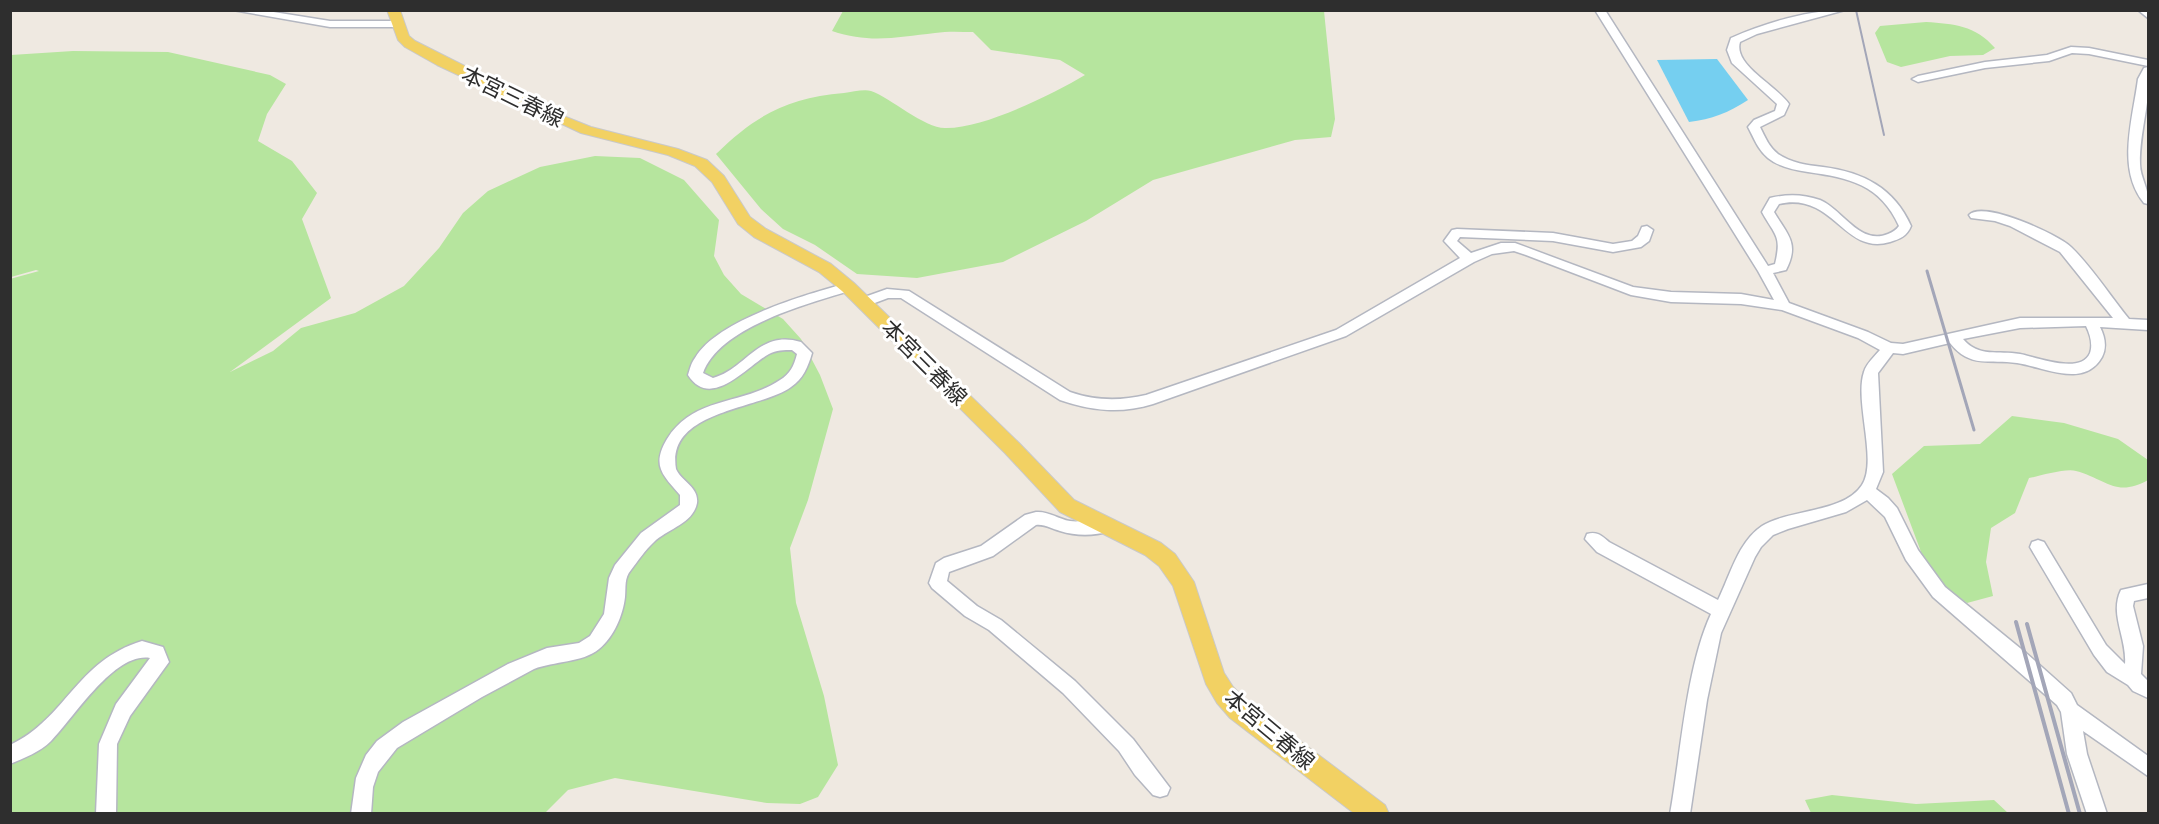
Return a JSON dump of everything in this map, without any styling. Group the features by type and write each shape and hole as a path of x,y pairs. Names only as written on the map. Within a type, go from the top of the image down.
{"main road":[{"name":"本宮三春線","path":"395,17 404,37 410,44 561,120 599,135 673,152 700,163 718,179 744,220 760,233 825,268 848,287 1012,448 1051,492 1067,506 1153,549 1178,572 1214,677 1230,701 1376,813"}],"street":[{"path":"238,10 330,24 395,17"},
{"path":"1600,10 1765,272 1784,306"},
{"path":"1765,272 1781,267 1786,249 1784,232 1768,212 1770,206 1779,200 1800,198 1817,204 1837,216 1848,229 1868,239 1883,241 1902,232 1905,226 1900,214 1888,201 1862,180 1784,163 1761,144 1754,127 1758,122 1780,113 1783,104 1736,61 1732,50 1735,40 1753,32 1840,10"},
{"path":"2143,10 2148,15"},
{"path":"1918,78 1985,65 2049,58 2071,50 2148,63"},
{"path":"2148,70 2144,79 2134,172 2139,187 2148,200"},
{"path":"1975,215 1996,217 2015,223 2065,249 2125,324"},
{"path":"1469,259 1450,241 1457,233 1553,237 1613,248 1636,244 1644,238 1647,230"},
{"path":"864,302 887,293 904,294 1065,396 1093,405 1128,405 1341,333 1469,259 1501,247 1515,247 1631,291 1671,297 1741,299 1784,306 1863,335 1889,348 1903,349 2017,324 2090,322 2148,325"},
{"path":"361,813 361,792 369,769 383,748 403,733 477,690 544,656 589,647 601,635 611,620 616,603 617,575 651,535 681,516 687,509 689,500 686,490 670,475 666,455 671,443 690,423 705,414 726,404 765,395 783,387 802,365 805,353 796,345 772,347 763,350 734,376 714,382 700,380 695,375 702,354 749,322 848,287"},
{"path":"1954,338 1967,352 1976,356 2019,358 2069,370 2079,370 2094,359 2097,353 2095,330 2090,322"},
{"path":"1680,813 1700,686 1713,631 1749,551 1764,533 1779,525 1843,507 1868,492 1874,482 1875,472 1870,393 1871,372 1889,348"},
{"path":"1868,492 1882,502 1891,513 1912,555 1938,592 2020,659 2064,699 2070,711 2075,748 2097,813"},
{"path":"1104,526 1065,527 1044,517 1038,517 987,551 950,563 942,568 938,584 970,611 995,625 1069,687 1126,745 1142,769 1160,788"},
{"path":"1593,539 1603,547 1722,611"},
{"path":"2038,547 2100,650 2113,666 2141,685"},
{"path":"2141,685 2132,676 2133,641 2123,603 2127,595 2148,591"},
{"path":"10,755 42,738 117,658 130,652 150,649 157,652 160,662 123,710 108,744 106,813"},
{"path":"2070,711 2148,767"}],"green space":[{"path":"843,11 1324,11 1335,119 1331,137 1295,140 1153,180 1086,221 1003,262 917,278 857,274 815,245 783,229 761,209 716,154 759,119 789,104 824,95 868,90 937,127 961,127 998,117 1085,75 1060,60 991,50 973,32 872,38 832,31"},
{"path":"1926,22 1955,25 1972,30 1995,48 1983,55 1950,56 1901,67 1887,62 1875,33 1880,26"},
{"path":"73,51 168,52 270,75 286,84 267,114 258,141 292,161 317,193 302,219 331,298 230,372 273,351 301,328 355,313 404,286 439,248 463,213 488,191 540,167 595,156 640,158 684,180 719,220 714,256 724,275 741,294 783,319 801,339 820,375 833,409 808,500 790,548 796,603 824,696 838,765 818,797 800,804 767,803 615,778 568,790 545,813 11,813 10,279 39,271 11,277 11,55"},
{"path":"2012,416 2064,423 2118,439 2148,460 2148,480 2137,485 2119,487 2072,470 2029,478 2015,513 1991,528 1986,562 1993,596 1967,603 1930,576 1892,474 1924,446 1980,444"},
{"path":"1832,795 1916,804 1994,800 2008,813 1811,813 1805,800"}],"water":[{"path":"1717,59 1748,100 1720,115 1689,122 1657,60"}],"railway":[{"path":"1856,10 1884,135"},
{"path":"1927,271 1974,430"},
{"path":"2016,622 2069,814"},
{"path":"2027,624 2080,814"}]}
